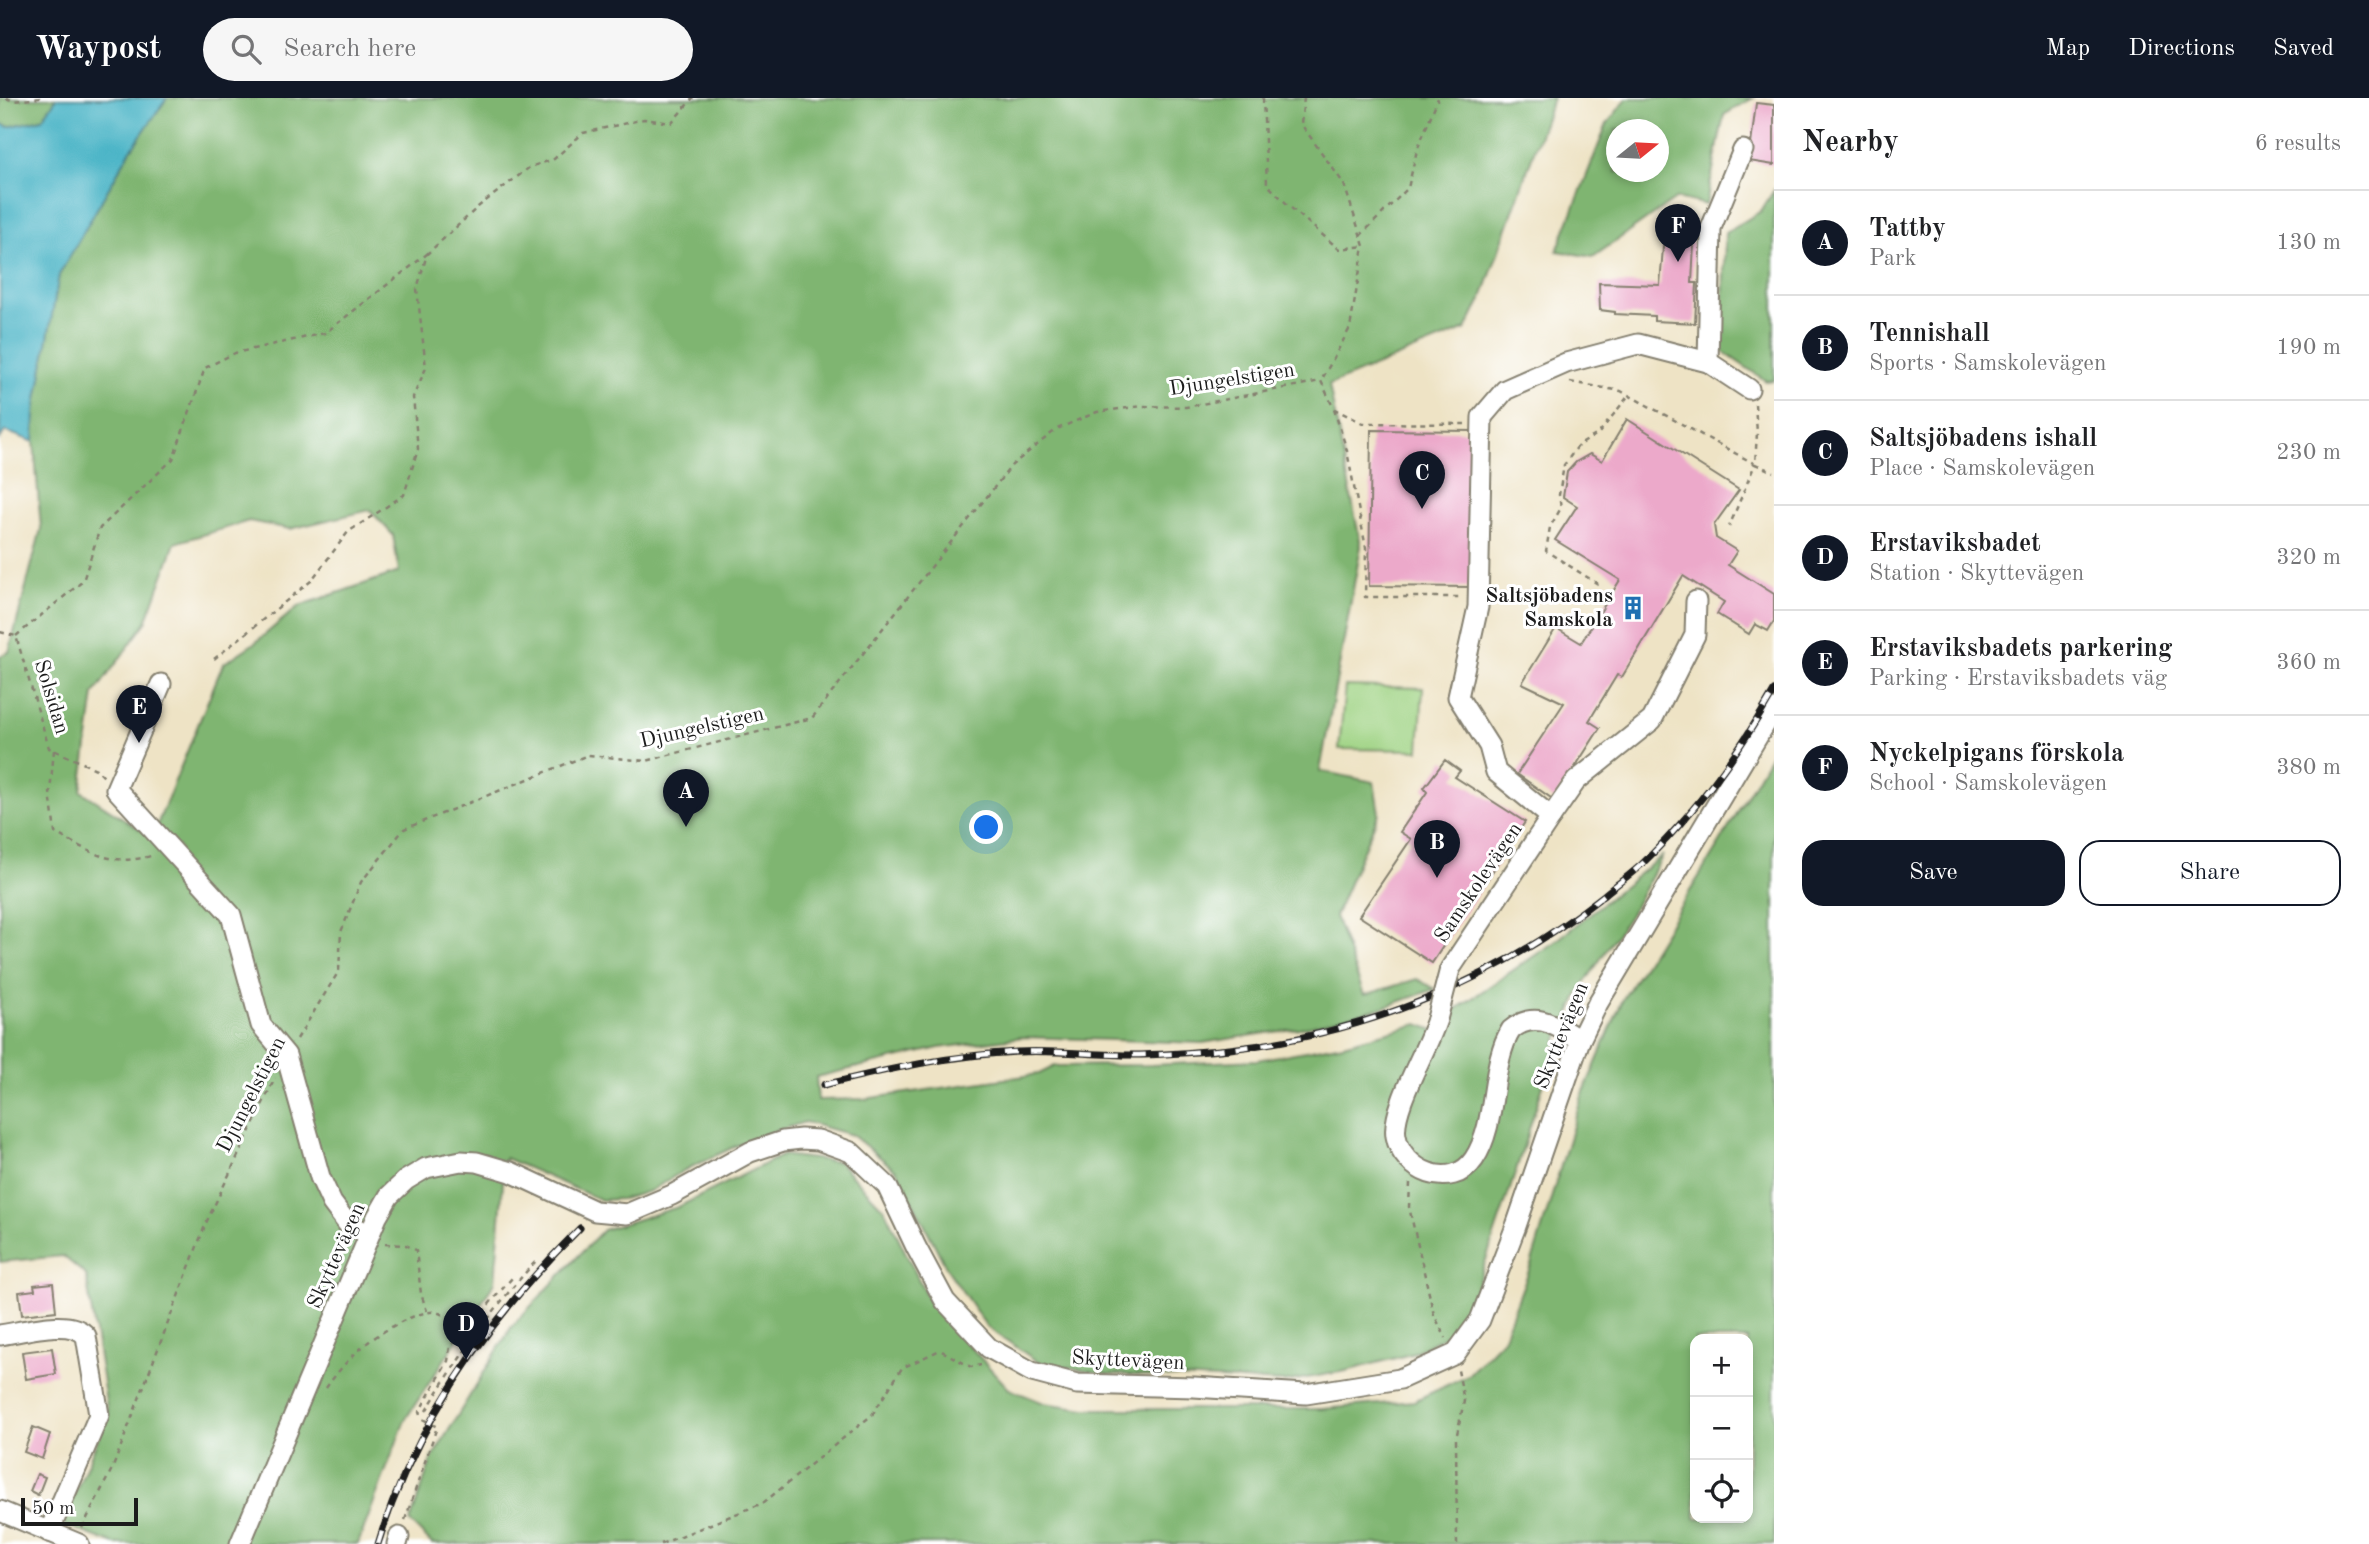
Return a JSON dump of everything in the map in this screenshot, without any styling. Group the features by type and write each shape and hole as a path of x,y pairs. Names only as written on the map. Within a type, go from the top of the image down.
{"street":[{"path":"1707,362 1711,228 1743,150"},
{"path":"1482,417 1505,390 1566,363 1638,344 1707,362 1749,388"},
{"name":"Samskolevägen","path":"1482,417 1478,607 1458,697 1489,746 1496,772 1551,817 1450,969 1437,1020 1401,1104 1396,1124 1396,1136 1408,1158 1420,1171 1442,1175 1457,1172 1472,1163 1484,1138 1511,1030 1522,1022 1549,1022 1580,1040"},
{"path":"1551,817 1576,781 1652,720 1695,635 1696,601"},
{"path":"161,684 116,789 231,915 261,1025 286,1055 320,1177 332,1203 347,1223 372,1239"},
{"name":"Skyttevägen","path":"240,1544 389,1196 406,1180 426,1168 461,1161 477,1162 523,1178 595,1211 627,1214 672,1195 750,1152 783,1141 818,1140 851,1152 887,1186 945,1301 989,1348 1032,1372 1077,1384 1195,1387 1306,1394 1400,1379 1455,1354 1480,1320 1516,1226 1580,1040 1612,975 1774,709"},
{"path":"0,1335 70,1326 86,1336 99,1415 49,1532"},
{"path":"0,1511 77,1543"}],"path":[{"path":"6,98 14,101 41,98"},
{"path":"16,636 83,581 100,528 173,459 205,368 235,353 324,333 427,254 480,205 530,167 554,159 583,133 645,119 671,122 693,98"},
{"path":"1263,98 1267,184 1339,249 1364,246"},
{"path":"1304,98 1301,124 1344,184 1364,246 1350,328 1321,381"},
{"path":"1360,236 1408,188 1417,150 1438,98"},
{"path":"214,659 311,581 348,532 404,495 418,449 413,397 426,368 417,289 427,254"},
{"path":"1535,376 1621,391 1774,472"},
{"name":"Djungelstigen","path":"77,1543 113,1467 206,1223 286,1055 321,1003 338,971 341,932 361,882 404,829 588,755 646,761 812,718 1012,465 1057,429 1097,412 1142,407 1186,407 1321,381 1334,409 1347,451 1366,548 1365,597 1478,597"},
{"path":"1729,527 1755,464 1757,410 1749,388"},
{"path":"1598,584 1546,551 1550,527 1561,508 1559,495 1564,465 1578,446 1599,432 1629,395"},
{"path":"1334,409 1363,423 1474,425 1482,417"},
{"name":"Solsidan","path":"0,632 16,636 49,748 96,769 116,789"},
{"path":"54,750 50,792 55,833 102,858 134,861 172,850"},
{"path":"372,1239 406,1245 416,1250 421,1294 427,1311"},
{"path":"426,1411 471,1341 517,1281 537,1260"},
{"path":"398,1540 437,1427 421,1418 419,1412 448,1361 450,1346 463,1336 512,1278 517,1281"},
{"path":"326,1387 368,1342 427,1311 438,1312 457,1324 463,1336 471,1341"},
{"path":"662,1544 763,1503 872,1415 902,1368 940,1350 971,1367 1008,1359"}],"green space":[{"path":"0,98 57,98 42,119 7,127 0,123"},
{"path":"167,98 1553,98 1482,298 1466,329 1329,385 1361,546 1320,771 1374,782 1379,813 1335,916 1364,995 1417,979 1435,989 1381,1008 1306,1027 1202,1043 1023,1037 939,1048 816,1077 818,1100 864,1099 1039,1074 1055,1066 1257,1060 1343,1044 1418,1024 1445,1034 1455,1010 1556,941 1663,855 1631,913 1582,987 1557,1041 1475,1292 1449,1334 1411,1354 1346,1371 1284,1382 1108,1374 1038,1362 987,1327 947,1269 897,1171 852,1135 805,1122 751,1139 685,1170 650,1191 622,1199 601,1200 505,1158 495,1282 405,1420 358,1544 114,1544 62,1524 108,1415 86,1275 63,1256 0,1262 0,656 9,652 41,529 34,442 35,411 59,275 130,151","holes":["370,510 393,535 399,572 299,606 256,642 223,664 152,837 81,791 94,694 146,622 175,543 249,521 290,529"]},
{"path":"1627,98 1753,98 1724,115 1706,205 1677,198 1593,257 1557,251 1606,127 1606,182 1669,182 1669,119 1611,119"},
{"path":"1774,190 1774,380 1766,381 1722,351 1725,233 1761,211"},
{"path":"1345,686 1423,688 1419,750 1339,749"},
{"path":"1774,749 1774,1544 432,1544 410,1522 432,1458 512,1326 603,1230 678,1207 783,1155 839,1162 885,1210 930,1303 1009,1389 1044,1403 1086,1409 1322,1409 1414,1401 1468,1375 1503,1339 1531,1265 1582,1096 1623,999 1721,841"}],"water":[{"path":"57,98 167,98 130,151 59,275 35,411 34,442 5,431 0,439 0,123 8,127 42,119"}],"building":[{"path":"1756,103 1774,105 1774,165 1749,161"},
{"path":"1665,223 1692,226 1692,283 1697,283 1695,323 1654,321 1654,316 1615,314 1600,310 1599,283 1660,285"},
{"name":"Saltsjöbadens Samskola","path":"1627,419 1739,490 1714,525 1716,538 1737,551 1728,565 1774,594 1774,621 1768,631 1755,624 1749,634 1717,614 1724,602 1683,576 1622,677 1617,675 1589,721 1600,728 1554,800 1517,774 1564,703 1522,683 1556,628 1581,643 1620,580 1555,540 1577,506 1563,497 1567,472 1576,462 1590,454 1602,461"},
{"path":"1371,430 1476,431 1474,587 1369,586"},
{"path":"1445,760 1460,771 1455,777 1525,822 1432,963 1359,916 1411,839 1400,832 1427,792 1424,788"},
{"path":"53,1283 56,1311 22,1315 19,1292 35,1290 34,1285"},
{"path":"52,1348 56,1374 26,1379 22,1352"},
{"path":"33,1427 50,1434 42,1459 24,1452"},
{"path":"37,1474 45,1477 38,1495 30,1491"}],"railway":[{"path":"824,1085 969,1056 1018,1052 1144,1055 1230,1049 1281,1042 1331,1031 1428,998 1520,953 1563,925 1637,868 1680,825 1714,782 1774,691"},
{"path":"378,1544 413,1455 459,1374 515,1298 580,1228"}],"place":[{"name":"Nyckelpigans förskola","path":"1678,262"},
{"name":"Saltsjöbadens ishall","path":"1422,509"},
{"name":"Saltsjöbadens Samskola","path":"1633,608"},
{"name":"Erstaviksbadets parkering","path":"139,743"},
{"name":"Tattby","path":"686,827"},
{"name":"Tennishall","path":"1437,878"},
{"name":"Erstaviksbadet","path":"466,1360"}]}
